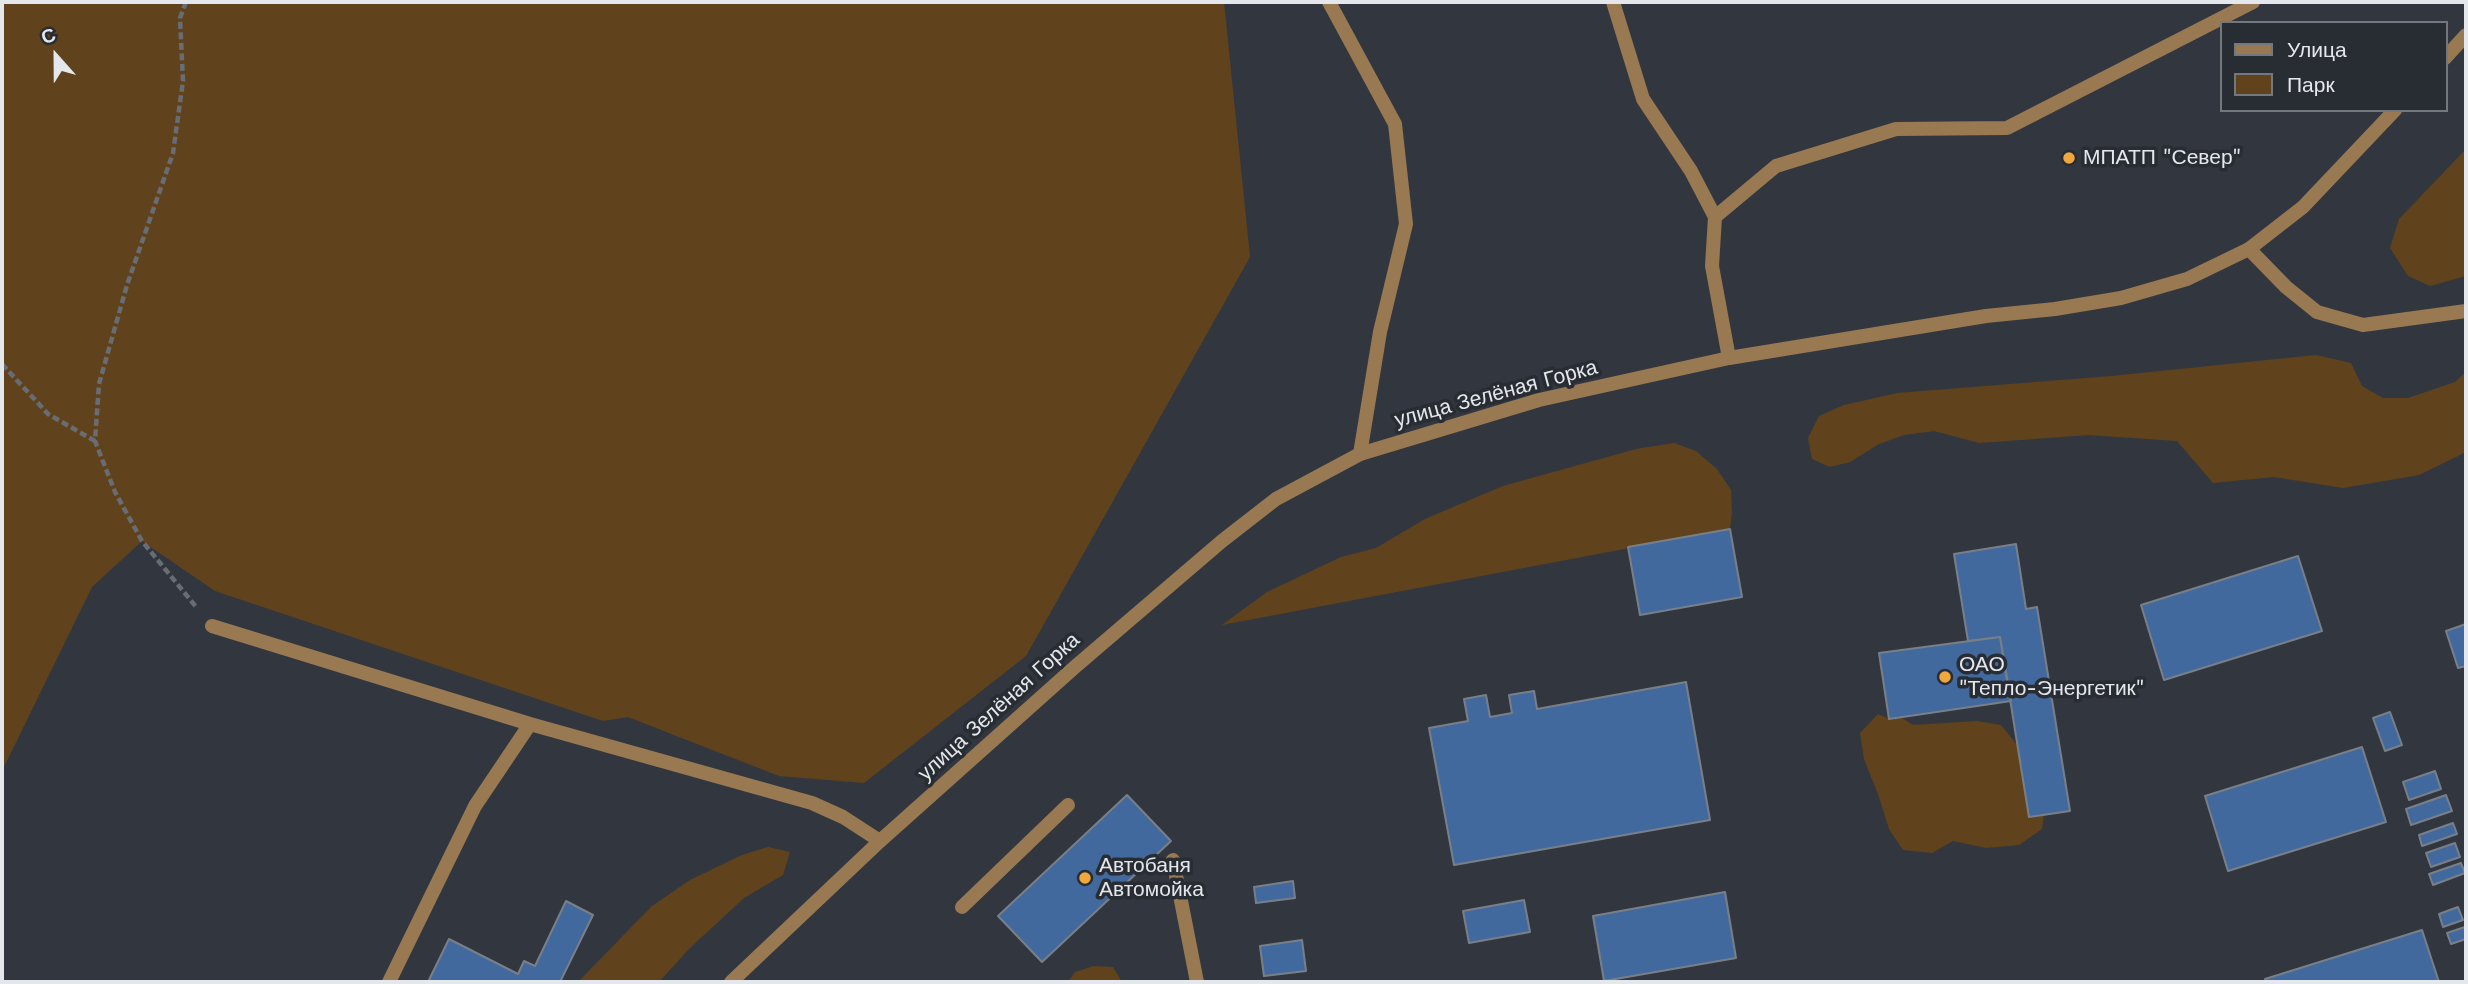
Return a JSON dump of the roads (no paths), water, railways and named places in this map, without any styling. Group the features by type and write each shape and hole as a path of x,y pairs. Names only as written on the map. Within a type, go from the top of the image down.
{"street":[{"path":"1329,2 1395,124 1406,224 1380,332 1360,454"},
{"path":"1613,2 1643,99 1691,171 1716,217 1712,266 1729,358"},
{"path":"1716,217 1776,166 1896,129 2007,128 2253,2"},
{"path":"2447,56 2466,36"},
{"name":"улица Зелёная Горка","path":"731,982 880,841 1076,666 1222,541 1276,499 1360,454 1539,400 1729,358 1986,316 2055,309 2121,298 2187,279 2249,248 2304,207 2393,112"},
{"path":"2249,248 2286,287 2317,312 2363,325 2466,311"},
{"path":"212,626 530,724 812,803 844,817 880,841"},
{"path":"389,982 475,806 530,724"},
{"path":"962,907 1068,805"},
{"path":"1173,860 1197,982"}],"place":[{"name":"МПАТП \"Север\"","path":"2069,158"},
{"name":"ОАО \"Тепло-Энергетик\"","path":"1945,677"},
{"name":"Автобаня Автомойка","path":"1085,878"}]}
